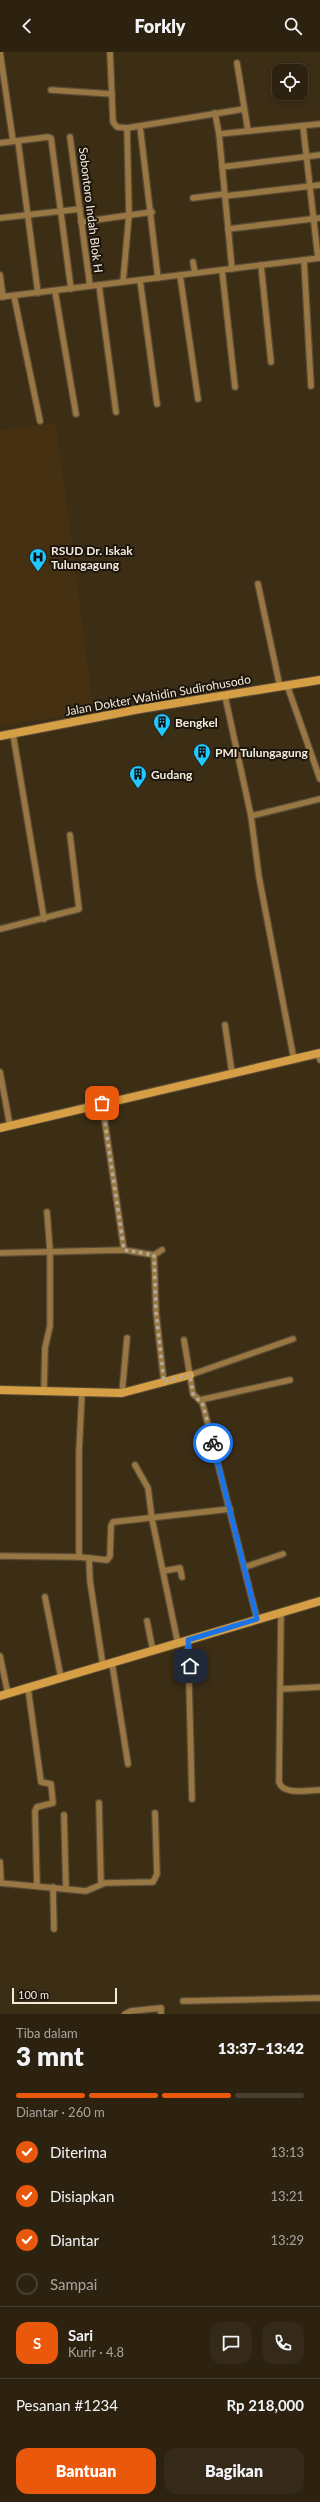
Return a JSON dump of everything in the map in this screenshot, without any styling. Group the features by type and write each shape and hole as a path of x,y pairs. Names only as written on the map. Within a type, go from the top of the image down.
{"street":[{"path":"0,52 28,216 38,293"},
{"path":"110,52 114,124 118,127 127,128 244,109"},
{"path":"237,63 248,131"},
{"path":"51,90 112,94"},
{"path":"215,113 232,269"},
{"path":"218,134 320,124"},
{"path":"140,126 152,212 158,278"},
{"path":"0,275 1,297 319,258 317,218 310,186 303,126"},
{"path":"123,282 129,215 127,128"},
{"path":"0,143 51,137 71,289"},
{"name":"Sobontoro Indah Blok H","path":"70,137 90,286"},
{"path":"222,167 320,155"},
{"path":"193,198 320,185"},
{"path":"0,218 80,210"},
{"path":"81,222 152,212"},
{"path":"228,229 317,218"},
{"path":"304,260 311,386"},
{"path":"193,262 194,273"},
{"path":"261,265 271,362"},
{"path":"222,270 235,387"},
{"path":"180,275 198,399"},
{"path":"140,280 157,404"},
{"path":"100,285 116,412"},
{"path":"55,291 76,414"},
{"path":"14,296 40,421"},
{"path":"258,584 283,686 320,779"},
{"name":"Jalan Dokter Wahidin Sudirohusodo","path":"0,736 320,680"},
{"path":"225,696 251,816 259,877 294,1060"},
{"path":"13,734 44,919"},
{"path":"251,816 320,799"},
{"path":"0,929 44,919 80,908 70,835"},
{"path":"225,1025 232,1074"},
{"path":"0,1128 102,1103 294,1060 319,1056"},
{"path":"0,1072 10,1126"},
{"path":"102,1103 124,1250"},
{"path":"44,1392 45,1348 50,1326 50,1251 47,1212"},
{"path":"0,1253 124,1250 154,1255 162,1250"},
{"path":"154,1255 156,1312 164,1382"},
{"path":"122,1393 127,1338"},
{"path":"184,1340 193,1394 200,1400 230,1509 257,1619"},
{"path":"0,1390 122,1393 190,1375 294,1340"},
{"path":"200,1400 290,1380"},
{"path":"79,1557 79,1452 82,1392"},
{"path":"135,1465 148,1488 152,1519 178,1644"},
{"path":"0,1556 79,1557 99,1561 109,1558 111,1526 114,1522 152,1519 230,1509"},
{"path":"245,1567 283,1554"},
{"path":"89,1558 91,1585 103,1666"},
{"path":"163,1571 180,1568 182,1577"},
{"path":"45,1597 61,1678"},
{"path":"0,1656 4,1695 320,1601"},
{"path":"281,1612 282,1689 280,1786 288,1791 320,1790"},
{"path":"147,1620 153,1651"},
{"path":"188,1640 192,1799"},
{"path":"112,1663 128,1764"},
{"path":"282,1689 320,1687"},
{"path":"28,1688 41,1782 51,1784 53,1803 37,1807 35,1811 37,1886"},
{"path":"100,1803 101,1884"},
{"path":"0,1862 0,1883 90,1890 101,1884 155,1881 157,1874 155,1813"},
{"path":"64,1815 66,1889"},
{"path":"53,1887 54,1929"},
{"path":"183,2001 320,1998"},
{"path":"126,2014 131,2010 161,2008 161,2014"}],"shaded area":[{"name":"RSUD Dr. Iskak Tulungagung","path":"56,423 94,713 0,725 0,430"}],"way so far":[{"path":"102,1103 124,1250 154,1255 156,1312 164,1382 190,1375 193,1394 203,1405 213,1443"}],"place":[{"name":"RSUD Dr. Iskak Tulungagung","path":"38,572"},
{"name":"Bengkel","path":"162,737"},
{"name":"PMI Tulungagung","path":"202,767"},
{"name":"Gudang","path":"138,789"}],"route":[{"path":"190,1666 188,1640 257,1619 213,1443"}]}
